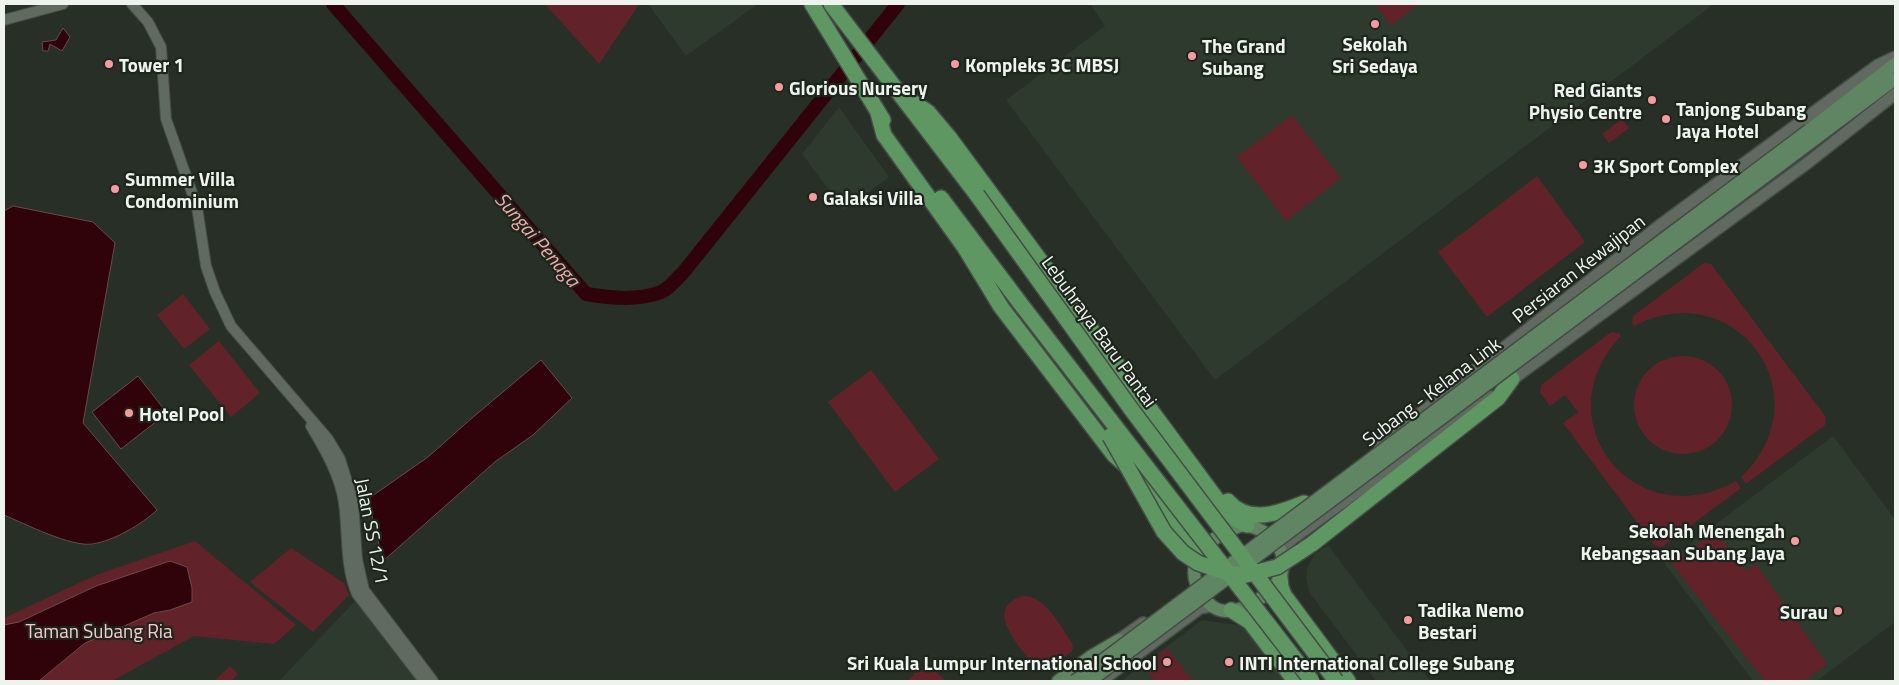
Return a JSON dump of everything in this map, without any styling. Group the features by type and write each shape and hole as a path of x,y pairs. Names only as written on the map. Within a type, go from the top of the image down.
{"highway":[{"path":"812,4 878,114 1020,303 1312,681"},
{"name":"Lebuhraya Baru Pantai","path":"831,4 977,195 1131,409 1336,681"},
{"path":"899,93 928,112 949,136 1209,489 1234,518 1254,527"},
{"path":"878,114 884,135 965,248 1059,364 1110,436 1172,542 1183,553 1198,563 1227,574 1246,575 1278,567 1312,544 1498,398 1512,379"},
{"path":"965,248 1001,306 1114,455 1146,482 1180,526 1193,549 1196,560"},
{"path":"1196,471 1213,482 1231,504 1249,514 1261,516 1277,514 1304,503"},
{"path":"1180,526 1197,529 1209,520 1212,507 1209,489"},
{"path":"1280,577 1281,587 1290,602 1348,681"},
{"path":"1255,629 1263,617 1290,602"},
{"path":"1230,610 1250,622 1295,681"}],"main road":[{"name":"Persiaran Kewajipan","path":"1254,527 1279,523 1628,251 1878,65 1895,57"},
{"path":"1812,134 1895,64"},
{"path":"1812,134 1895,78"},
{"path":"1281,554 1292,539 1810,161 1895,94"},
{"name":"Subang - Kelana Link","path":"1075,681 1812,134"},
{"name":"Subang - Kelana Link","path":"1090,681 1812,134"},
{"path":"1623,298 1610,298 1603,292 1601,283 1604,276 1628,251"},
{"path":"1060,681 1090,657 1119,640 1185,593 1190,588 1194,578 1196,560 1203,550 1225,533 1240,526 1254,527 1274,542 1281,554 1283,565 1280,577 1272,588 1254,602 1230,610 1211,606 1200,608 1101,681"},
{"path":"1194,578 1211,606"}],"street":[{"path":"4,20 63,4"},
{"path":"132,4 148,22 161,48 166,119 197,207 206,266 215,292 230,326 304,412"},
{"name":"Jalan SS 12/1","path":"304,412 332,463 344,501 351,580 357,594 424,681"},
{"name":"Jalan SS 12/1","path":"304,412 328,439 340,459 353,501 357,560 364,590 433,681"}],"shaded area":[{"path":"648,4 758,4 686,56"},
{"path":"1090,4 1714,4 1215,380 1006,100 1105,26"},
{"path":"63,28 70,37 62,51 50,44 48,51 43,51 42,42 56,40"},
{"path":"839,107 889,177 844,210 802,154"},
{"path":"13,206 93,222 115,243 83,423 157,510 144,521 127,531 92,544 60,539 4,515 4,211"},
{"path":"541,360 572,398 533,435 496,461 383,561 368,499 428,457"},
{"name":"Hotel Pool","path":"138,376 167,413 121,449 92,412"},
{"name":"Sekolah Menengah Kebangsaan Subang Jaya","path":"1833,436 1895,519 1895,622 1817,681 1753,681 1664,563"},
{"path":"1328,545 1430,681 1376,681 1309,592 1306,579 1307,568 1314,555"},
{"path":"170,561 187,567 192,588 192,602 170,610 154,613 85,643 39,681 4,681 4,625 19,622 96,586"},
{"path":"356,600 418,681 279,681"},
{"name":"INTI International College Subang","path":"1202,620 1244,626 1286,681 1121,681"}],"green space":[{"path":"545,4 637,4 638,6 599,64"},
{"path":"1375,4 1419,4 1391,25"},
{"path":"1292,115 1341,178 1286,221 1237,157"},
{"path":"1622,119 1629,128 1609,143 1602,134"},
{"path":"1537,176 1585,242 1487,317 1438,252"},
{"path":"1704,263 1711,264 1826,417 1825,425 1746,484 1741,477 1765,445 1774,412 1771,380 1758,352 1735,329 1706,316 1672,314 1634,326 1632,323 1633,316"},
{"path":"183,294 210,329 184,349 157,315"},
{"path":"1611,332 1619,333 1621,336 1599,369 1591,402 1596,434 1611,461 1634,482 1664,494 1699,495 1736,481 1741,488 1662,547 1655,546 1563,423 1578,412 1565,395 1550,406 1540,392 1541,385"},
{"path":"219,341 260,393 231,417 189,365"},
{"path":"1683,356 1702,360 1717,371 1728,386 1732,405 1728,424 1717,439 1702,450 1683,454 1664,450 1649,439 1638,424 1634,405 1638,386 1649,371 1664,360"},
{"path":"871,370 939,459 895,492 828,402"},
{"path":"1716,531 1746,571 1755,563 1827,664 1804,681 1765,681 1671,563"},
{"name":"Taman Subang Ria","path":"195,541 296,625 274,644 194,636 112,681 4,681 4,618 96,575"},
{"path":"291,548 344,583 349,595 313,632 250,582"},
{"path":"1023,596 1031,597 1046,607 1073,644 1072,651 1046,671 1038,670 1024,653 1009,631 1005,620 1005,610 1010,602"},
{"path":"1167,648 1193,681 1155,681 1143,667"},
{"path":"230,666 238,674 231,681 214,681"},
{"path":"928,670 936,672 946,681 908,681 915,673"}],"waterway":[{"name":"Sungai Penaga","path":"333,4 586,294 624,298 643,297 664,291 682,274 898,4"}],"place":[{"name":"Sekolah Sri Sedaya","path":"1375,24"},
{"name":"The Grand Subang","path":"1192,56"},
{"name":"Tower 1","path":"109,64"},
{"name":"Kompleks 3C MBSJ","path":"955,64"},
{"name":"Glorious Nursery","path":"779,87"},
{"name":"Red Giants Physio Centre","path":"1652,100"},
{"name":"Tanjong Subang Jaya Hotel","path":"1666,119"},
{"name":"3K Sport Complex","path":"1583,165"},
{"name":"Summer Villa Condominium","path":"115,189"},
{"name":"Galaksi Villa","path":"813,197"},
{"name":"Hotel Pool","path":"129,413"},
{"name":"Sekolah Menengah Kebangsaan Subang Jaya","path":"1795,541"},
{"name":"Surau","path":"1838,611"},
{"name":"Tadika Nemo Bestari","path":"1408,620"},
{"name":"Sri Kuala Lumpur International School","path":"1167,662"},
{"name":"INTI International College Subang","path":"1229,662"}]}
